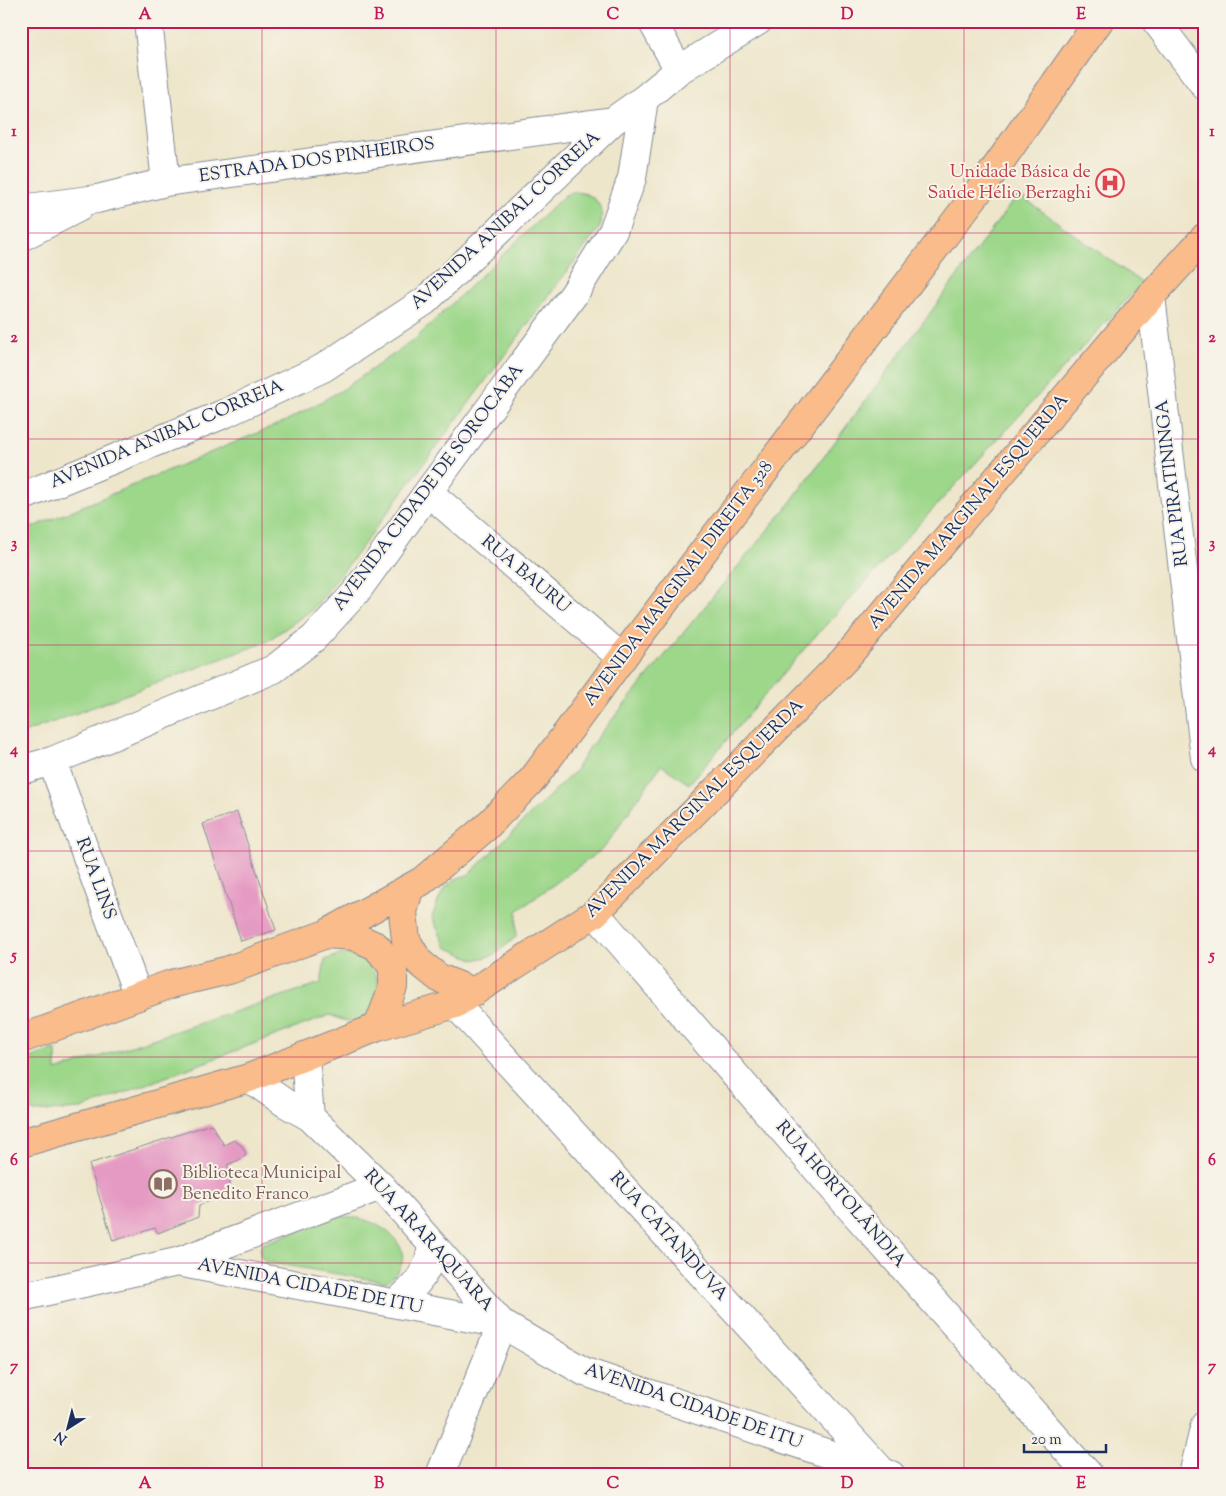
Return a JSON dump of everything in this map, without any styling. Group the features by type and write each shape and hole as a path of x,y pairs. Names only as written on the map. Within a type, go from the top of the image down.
{"main road":[{"name":"AVENIDA MARGINAL DIREITA 328","path":"21,1039 171,984 228,970 326,934 409,889 486,827 533,779 622,658 990,176 1099,21"},
{"name":"AVENIDA MARGINAL ESQUERDA","path":"28,1137 249,1078 378,1027 465,998 595,913 844,660 1151,296 1205,237"},
{"path":"409,889 403,912 406,940 419,962 465,998"},
{"path":"326,934 353,936 376,946 393,968 393,987 378,1027"}],"street":[{"path":"148,21 166,182"},
{"path":"652,21 679,70"},
{"name":"AVENIDA ANIBAL CORREIA","path":"21,497 226,413 323,368 425,301 613,122 679,70 758,21"},
{"path":"1156,21 1205,86"},
{"name":"AVENIDA CIDADE DE SOROCABA","path":"21,770 52,761 274,670 314,638 356,592 574,294 613,231 632,178 644,99"},
{"name":"ESTRADA DOS PINHEIROS","path":"21,209 97,199 166,182 613,122"},
{"path":"21,237 97,199"},
{"name":"RUA PIRATININGA","path":"1151,296 1205,758"},
{"name":"RUA BAURU","path":"428,492 622,658"},
{"name":"RUA LINS","path":"52,761 138,996"},
{"name":"RUA HORTOLÂNDIA","path":"595,913 852,1210 1089,1475"},
{"name":"RUA CATANDUVA","path":"465,998 886,1473"},
{"path":"305,1056 310,1117"},
{"name":"RUA ARARAQUARA","path":"249,1078 285,1103 310,1117 381,1186 502,1324"},
{"name":"AVENIDA CIDADE DE ITU","path":"21,1298 178,1262 381,1186"},
{"path":"396,1304 414,1288 423,1274 431,1258 432,1244"},
{"name":"AVENIDA CIDADE DE ITU","path":"178,1262 502,1324 586,1372 886,1473"},
{"path":"440,1475 502,1324"},
{"path":"1193,1475 1205,1426"}],"green space":[{"path":"572,192 587,194 597,201 601,212 600,227 349,564 313,609 266,642 21,734 21,532 286,421 342,390 414,340 565,195"},
{"path":"1018,194 1142,283 811,641 689,784 661,765 604,848 517,911 516,937 494,955 475,960 446,947 432,917 444,890 453,881 468,875 576,770 588,749 789,504"},
{"path":"346,954 361,960 372,969 377,980 376,1002 370,1012 360,1019 346,1021 330,1015 81,1109 35,1112 21,1106 21,1065 33,1057 56,1050 56,1071 321,983 325,960"},
{"path":"334,1216 355,1217 381,1227 391,1234 402,1252 402,1262 397,1272 386,1282 266,1262 262,1258 260,1251 263,1244"}],"building":[{"path":"237,812 276,930 241,941 203,824"},
{"name":"Biblioteca Municipal Benedito Franco","path":"211,1124 224,1145 234,1140 242,1146 246,1154 239,1160 227,1165 233,1175 226,1193 199,1206 198,1217 158,1233 155,1228 113,1241 89,1164"}],"place":[{"name":"Unidade Básica de Saúde Hélio Berzaghi","path":"1110,183"},
{"name":"Biblioteca Municipal Benedito Franco","path":"163,1184"}]}
